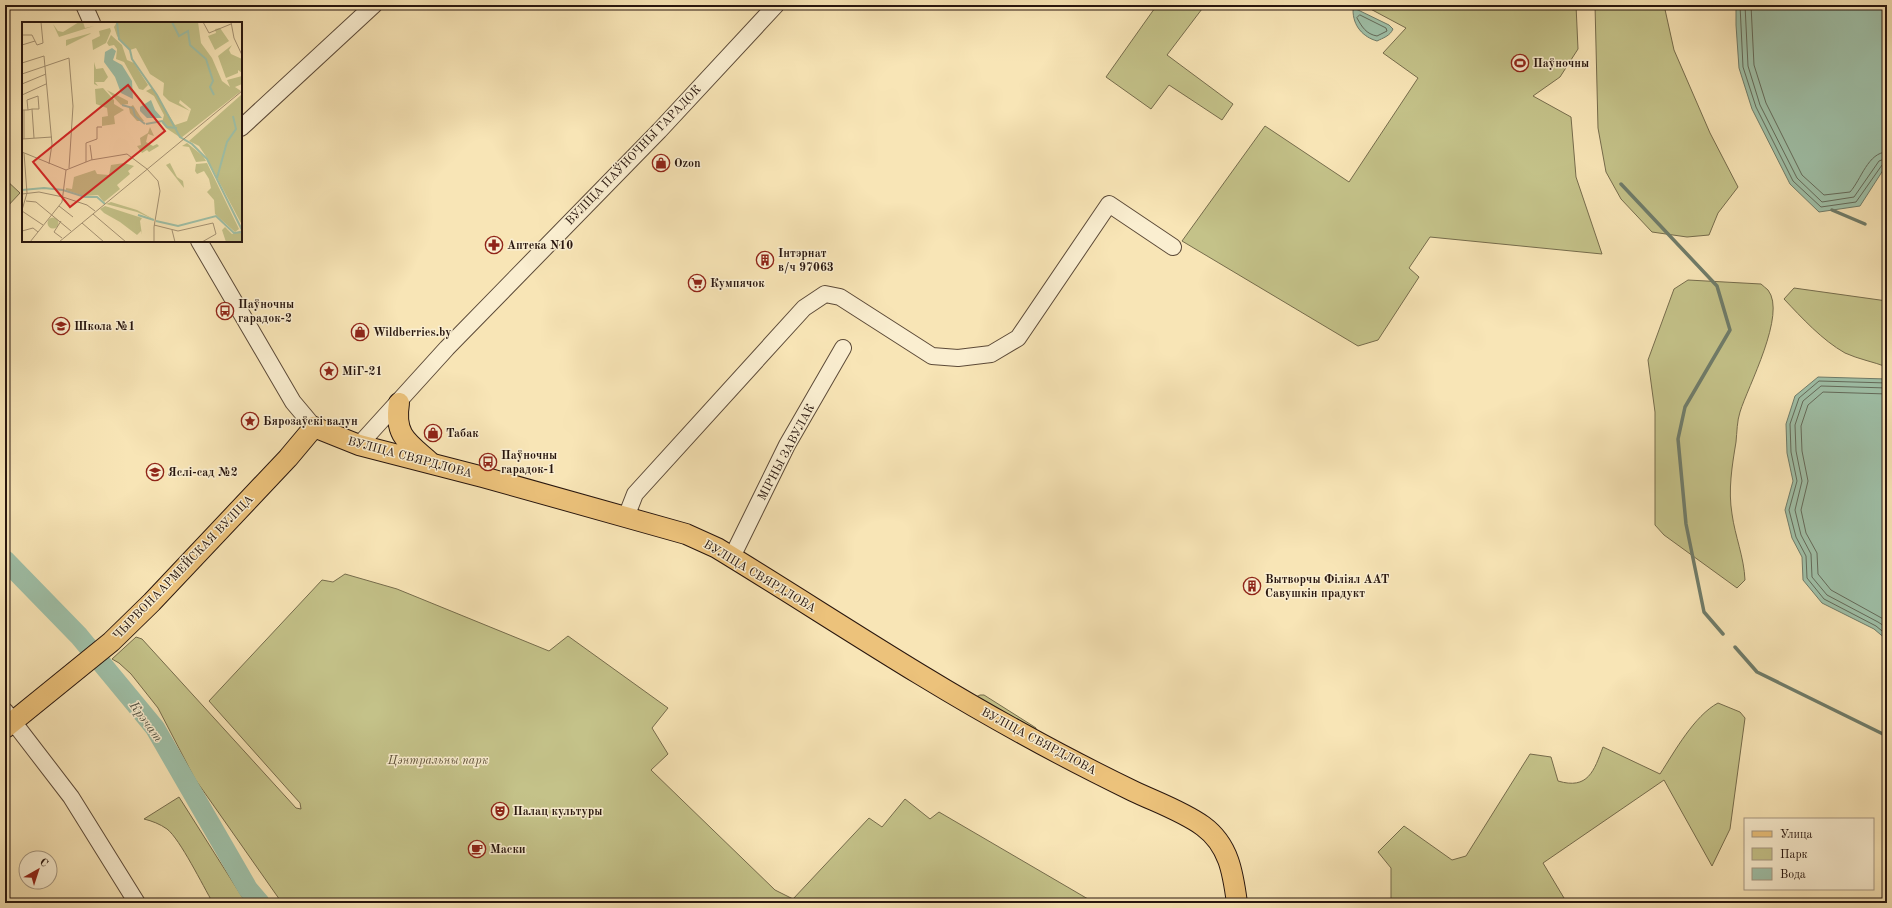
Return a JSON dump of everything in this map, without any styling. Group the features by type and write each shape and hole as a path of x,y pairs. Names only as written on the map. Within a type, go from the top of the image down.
{"main road":[{"path":"399,403 397,416 400,432 410,444 432,464"},
{"name":"ВУЛІЦА СВЯРДЛОВА","path":"314,427 359,445 686,534 717,548 971,706 1130,790 1186,816 1203,826 1218,840 1228,856 1234,875 1237,903"},
{"name":"ЧЫРВОНААРМЕЙСКАЯ ВУЛІЦА","path":"8,720 111,642 155,600 288,458 314,427"}],"street":[{"path":"84,5 92,22"},
{"path":"242,127 374,5"},
{"name":"ВУЛІЦА ПАЎНОЧНЫ ГАРАДОК","path":"359,445 399,403 452,343 659,131 776,5"},
{"path":"626,517 635,494 804,308 825,294 840,297 932,356 958,358 992,354 1018,338 1109,204 1173,247"},
{"name":"ВУЛІЦА СВЯРДЛОВА","path":"200,242 293,402 314,427"},
{"name":"МІРНЫ ЗАВУЛАК","path":"732,557 787,445 842,348"},
{"path":"8,720 71,797 137,903"}],"green space":[{"path":"1157,5 1205,5 1167,55 1233,104 1222,120 1169,85 1151,109 1106,77"},
{"path":"1363,5 1576,5 1578,49 1560,77 1533,96 1571,117 1576,177 1602,254 1430,237 1409,268 1419,277 1378,340 1358,346 1182,241 1265,126 1349,182 1418,78 1383,53 1406,28"},
{"path":"1595,5 1664,5 1674,50 1710,133 1738,187 1718,213 1709,235 1687,237 1652,232 1621,199 1606,172 1598,128"},
{"path":"5,179 20,193 5,209"},
{"path":"1688,280 1761,284 1768,290 1773,301 1773,316 1770,332 1739,415 1732,469 1730,487 1731,505 1745,580 1737,588 1664,535 1655,525 1655,412 1648,360 1674,289"},
{"path":"1794,288 1887,301 1887,367 1845,353 1828,342 1784,299"},
{"name":"Цэнтральны парк","path":"345,574 397,589 549,651 568,636 668,708 652,728 668,754 651,770 775,890 793,899 869,818 882,827 905,799 930,819 939,812 1088,899 1092,903 282,903 195,779 158,708 131,674 112,659 136,637 142,639 296,808 301,809 300,803 209,701 322,580 333,582"},
{"path":"984,695 1036,728 1035,733 976,697"},
{"path":"1718,703 1740,712 1745,718 1730,829 1712,866 1664,780 1543,863 1567,903 1391,903 1391,868 1378,852 1404,826 1452,860 1466,856 1530,754 1551,757 1558,781 1568,783 1583,781 1593,771 1603,747 1660,774 1693,725 1701,716"},
{"path":"179,797 246,903 213,903 185,852 172,834 162,826 144,819"}],"water":[{"path":"1736,5 1887,5 1887,164 1860,206 1819,212 1790,184 1752,109 1739,68"},
{"path":"1356,9 1389,25 1393,29 1392,31 1377,41 1367,37 1357,26 1353,16 1353,10"},
{"path":"1818,377 1887,379 1887,640 1874,629 1822,603 1803,580 1802,557 1792,538 1785,510 1793,481 1787,453 1786,424 1795,396"}],"waterway":[{"path":"1621,184 1717,286 1730,330 1685,407 1678,439 1686,524 1704,612 1723,634"},
{"path":"1832,210 1865,224"},
{"name":"Крэчат","path":"5,560 79,636 155,728 248,889 260,903"},
{"path":"1735,647 1757,672 1887,736"}],"place":[{"name":"Паўночны","path":"1520,63"},
{"name":"Ozon","path":"661,163"},
{"name":"Аптека N10","path":"494,245"},
{"name":"Інтэрнат в/ч 97063","path":"765,260"},
{"name":"Кумпячок","path":"697,283"},
{"name":"Паўночны гарадок-2","path":"225,311"},
{"name":"Школа №1","path":"61,326"},
{"name":"Wildberries.by","path":"360,332"},
{"name":"МіГ-21","path":"329,371"},
{"name":"Бярозаўскі валун","path":"250,421"},
{"name":"Табак","path":"433,433"},
{"name":"Паўночны гарадок-1","path":"488,462"},
{"name":"Яслі-сад №2","path":"155,472"},
{"name":"Вытворчы Філіял ААТ Савушкін прадукт","path":"1252,586"},
{"name":"Палац культуры","path":"500,811"},
{"name":"Маски","path":"477,849"}]}
